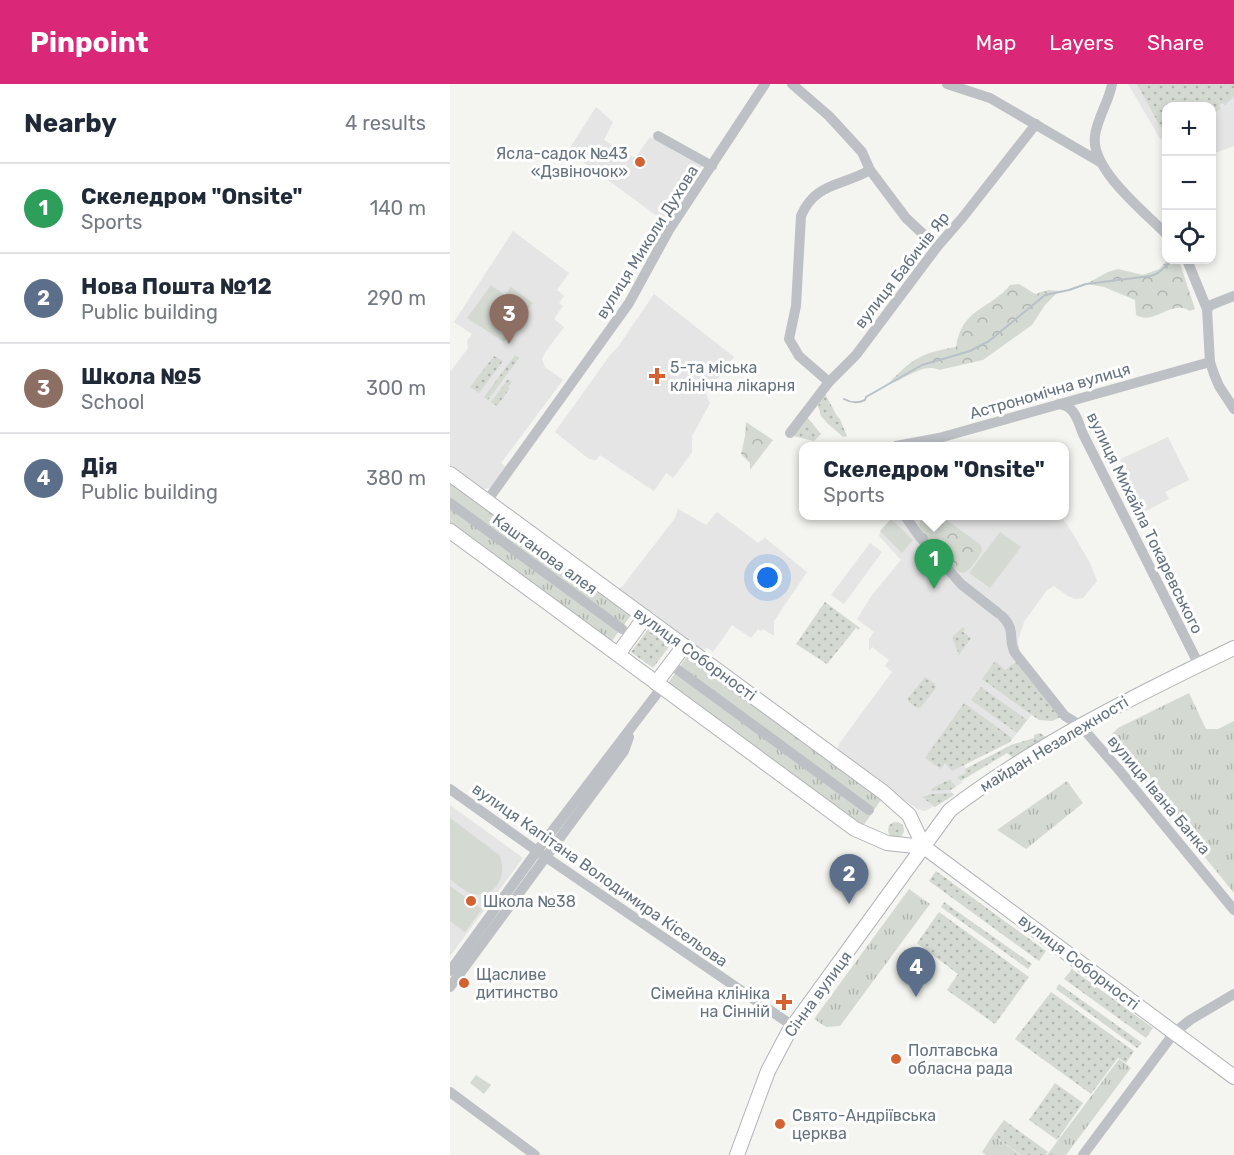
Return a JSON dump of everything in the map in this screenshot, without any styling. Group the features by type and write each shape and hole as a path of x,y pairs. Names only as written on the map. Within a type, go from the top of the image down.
{"main road":[{"name":"вулиця Соборності","path":"450,474 893,800 909,815 924,847 1234,1077"},
{"path":"450,531 855,829 887,843 924,847"},
{"path":"618,654 645,617"},
{"path":"659,685 684,646"},
{"name":"майдан Незалежності","path":"924,847 950,810 980,788 1080,725 1234,648"},
{"name":"Сінна вулиця","path":"737,1155 768,1071 779,1048 924,847"}],"street":[{"name":"вулиця Миколи Духова","path":"487,501 629,303 664,239 765,84"},
{"path":"792,84 844,132 862,152 870,170 906,218 937,247"},
{"path":"947,84 990,98 1101,162"},
{"path":"1112,84 1094,138 1094,146 1101,162 1132,200 1162,229"},
{"name":"вулиця Бабичів Яр","path":"790,433 830,382 856,355 937,247 1036,124"},
{"path":"658,136 712,166"},
{"path":"830,382 799,356 789,339 796,306 801,216 811,199 819,193 833,184 854,178 870,170"},
{"path":"1189,264 1207,309 1210,362 1219,386 1234,409"},
{"path":"1207,309 1211,305 1234,296"},
{"name":"Астрономічна вулиця","path":"920,442 1210,362"},
{"path":"1074,412 1078,404 1090,396"},
{"name":"вулиця Михайла Токаревського","path":"1056,404 1065,405 1074,412 1198,665"},
{"name":"Каштанова алея","path":"450,503 622,629"},
{"name":"вулиця Івана Банка","path":"908,520 961,584 1000,614 1011,628 1011,644 1015,653 1065,716 1080,725 1129,781 1234,910"},
{"path":"678,670 869,810"},
{"path":"450,987 659,685"},
{"name":"вулиця Капітана Володимира Кісельова","path":"450,789 793,1026"},
{"path":"450,971 541,854"},
{"path":"1083,1155 1174,1033 1190,1020 1234,994"},
{"path":"450,1092 535,1155"}],"shaded area":[{"path":"1128,84 1234,84 1234,146 1216,153 1216,102 1162,102 1162,140"},
{"name":"Ясла-садок №43 «Дзвіночок»","path":"596,107 613,122 604,140 635,158 650,137 702,166 664,221 568,151"},
{"path":"513,231 569,273 557,290 564,296 559,303 563,306 554,319 564,327 542,359 545,367 563,380 501,463 506,467 490,488 482,489 450,466 450,372 468,348 467,341 472,334 454,322"},
{"name":"5-та міська клінічна лікарня","path":"654,294 734,357 706,395 710,403 692,436 692,452 673,478 666,473 654,491 600,455 596,460 589,459 555,432"},
{"path":"1168,437 1189,480 1165,492 1169,499 1138,515 1112,463"},
{"path":"678,509 706,525 717,512 758,543 765,538 807,572 774,621 774,636 763,629 761,631 758,629 751,638 732,625 713,652 708,648 701,650 652,612 648,612 617,589 622,587 675,518"},
{"path":"891,520 1064,520 1090,563 1097,581 1083,598 1075,599 1054,586 1047,590 1024,622 1018,640 1020,652 1045,698 1010,742 964,765 967,773 958,777 962,783 950,790 954,795 925,811 917,809 838,750 839,744 892,672 885,666 889,660 872,647 869,651 869,639 874,632 857,619 872,595 901,560 879,536 881,530"},
{"path":"870,543 882,552 844,604 831,595"},
{"name":"Школа №38","path":"450,805 523,858 450,956"}],"green space":[{"path":"1137,84 1234,84 1234,96 1225,105 1222,103 1219,105 1221,108 1216,112 1216,102 1162,102 1162,130"},
{"path":"1164,264 1180,264 1195,309 1190,311 1176,308 1150,317 1143,317 1136,315 1135,300 1104,287 1086,284 1118,269 1143,275 1159,269"},
{"path":"1019,284 1035,294 1049,290 1059,291 1045,305 1032,325 983,360 939,370 926,368 888,384 918,358 956,347 959,334 970,316 994,300 1010,285"},
{"path":"491,285 505,295 511,287 533,303 504,342 467,318"},
{"path":"515,355 519,358 488,400 484,397"},
{"path":"494,356 503,361 479,393 470,387"},
{"path":"508,379 512,382 508,387 510,388 497,406 491,402"},
{"path":"824,392 847,436 843,437 821,416 818,406"},
{"path":"807,417 821,434 814,441 793,436"},
{"path":"746,422 773,440 750,470 750,463 741,454"},
{"path":"450,481 632,614 611,642 450,524"},
{"path":"892,520 913,540 902,553 880,531"},
{"path":"921,520 947,520 981,545 982,551 969,570 959,572 947,562 922,533"},
{"path":"1000,532 1021,547 990,588 969,573"},
{"path":"825,602 860,628 859,630 856,628 827,664 796,644"},
{"path":"963,627 965,628 963,632 971,638 959,655 952,637"},
{"path":"649,628 671,644 653,668 631,652"},
{"path":"688,655 883,797 863,826 668,683"},
{"path":"995,661 1005,670 1016,662 1061,717 1052,721 1039,720 982,679"},
{"path":"925,677 935,684 936,688 921,707 917,708 909,702 908,698"},
{"path":"981,687 1027,720 1017,733 971,700"},
{"path":"1189,693 1206,729 1218,729 1234,721 1234,893 1108,738 1118,728"},
{"path":"964,703 1012,738 1010,742 952,771 945,763 941,769 925,758"},
{"path":"1040,733 1046,737 1013,758 1007,753 961,781 957,777 966,773 965,769 1011,745 1034,738 1034,735"},
{"path":"950,779 956,787 950,790 932,791 931,789"},
{"path":"1067,781 1083,803 1026,849 997,830"},
{"path":"952,793 954,795 935,807 922,797 931,794"},
{"path":"450,818 499,855 502,863 501,878 493,890 479,894 470,893 450,879"},
{"path":"896,822 904,830 896,838 888,830"},
{"path":"936,871 1046,951 1039,961 929,881"},
{"path":"450,886 482,909 465,932 450,921"},
{"path":"909,889 930,904 840,1026 826,1027 814,1019"},
{"path":"944,902 1032,964 1028,969 941,907"},
{"path":"939,912 1029,977 995,1024 947,990 958,974 917,943"},
{"path":"1072,969 1153,1028 1146,1038 1064,979"},
{"path":"1059,984 1142,1043 1137,1048 1056,989"},
{"path":"1051,992 1134,1051 1126,1063 1118,1058 1091,1094 1015,1039"},
{"path":"1119,1059 1131,1068 1066,1155 1047,1155"},
{"path":"476,1075 491,1085 484,1094 470,1083"},
{"path":"1055,1083 1083,1103 1057,1140 1029,1120"},
{"path":"1004,1120 1048,1152 1046,1155 1021,1155 993,1135"},
{"path":"993,1135 1020,1155 986,1155 982,1152"}],"waterway":[{"path":"844,399 854,402 865,400 866,397 922,365 970,351 989,341 1045,295 1086,284 1151,276 1168,264"}],"place":[{"name":"Ясла-садок №43 «Дзвіночок»","path":"640,162"},
{"name":"Школа №5","path":"509,344"},
{"name":"5-та міська клінічна лікарня","path":"657,376"},
{"name":"Скеледром \"Onsite\"","path":"934,589"},
{"name":"Школа №38","path":"471,901"},
{"name":"Нова Пошта №12","path":"849,904"},
{"name":"Щасливе дитинство","path":"464,983"},
{"name":"Дія","path":"916,997"},
{"name":"Сімейна клініка на Сінній","path":"784,1002"},
{"name":"Полтавська обласна рада","path":"896,1059"},
{"name":"Свято-Андріївська церква","path":"780,1124"}]}
